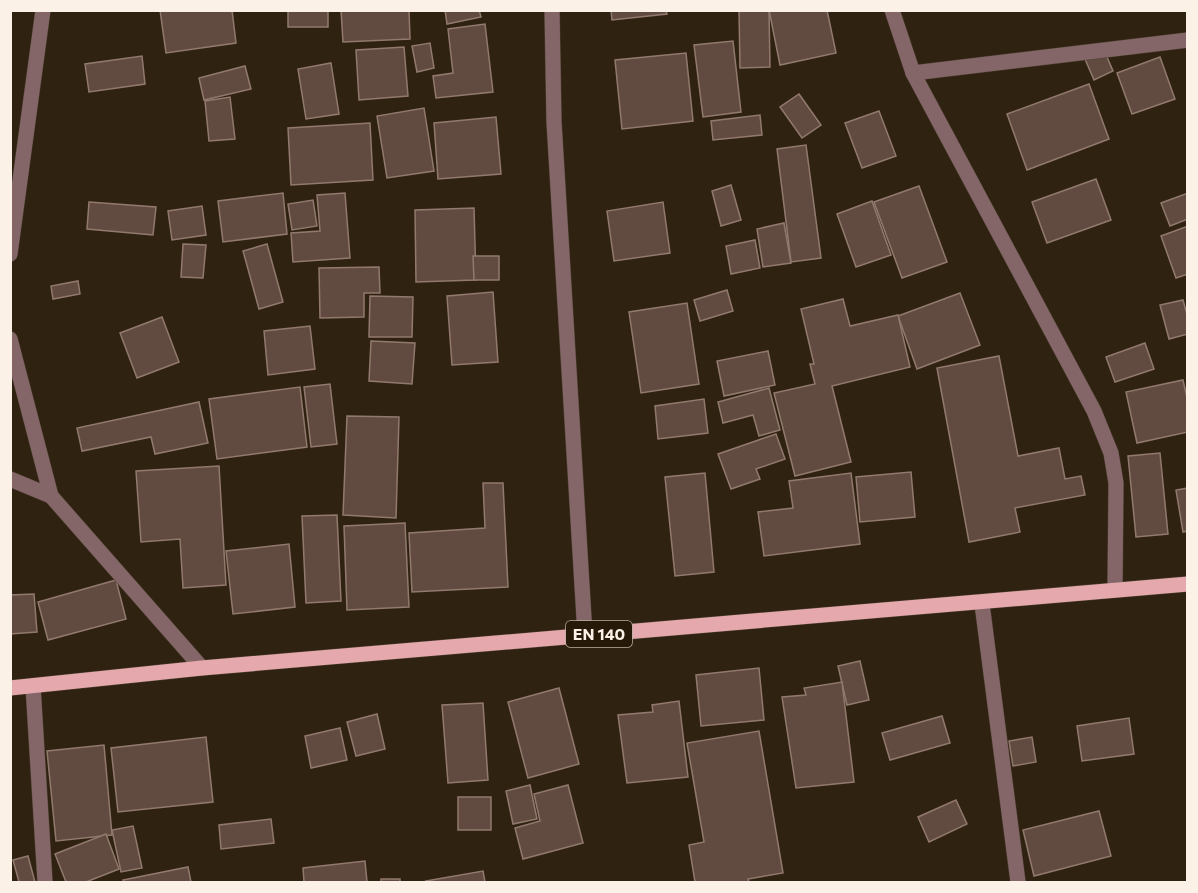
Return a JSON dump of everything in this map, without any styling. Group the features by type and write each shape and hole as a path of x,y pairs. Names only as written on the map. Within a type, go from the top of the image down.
{"main road":[{"name":"EN 140","path":"10,688 202,668 982,604 1188,584"}],"street":[{"path":"10,254 43,10"},
{"path":"552,10 554,122 585,635"},
{"path":"892,10 913,73 1094,411 1111,453 1116,483 1115,590"},
{"path":"913,73 1188,40"},
{"path":"10,339 51,496"},
{"path":"10,479 51,496 202,668"},
{"path":"982,604 1018,882"},
{"path":"33,686 45,882"}],"building":[{"path":"160,10 232,10 236,43 166,53"},
{"path":"288,10 328,10 328,27 288,27"},
{"path":"341,10 409,10 410,39 343,42"},
{"path":"445,10 479,10 481,17 447,24"},
{"path":"611,10 666,10 667,14 612,20"},
{"path":"739,10 769,10 770,67 740,68"},
{"path":"769,10 827,10 836,53 780,65"},
{"path":"485,24 493,92 436,98 433,76 453,73 448,29"},
{"path":"733,41 741,112 703,117 694,45"},
{"path":"430,43 434,68 417,72 412,46"},
{"path":"404,47 408,96 359,100 356,50"},
{"path":"1104,50 1113,71 1094,80 1085,59"},
{"path":"686,53 693,121 622,129 615,60"},
{"path":"142,56 145,84 89,92 85,64"},
{"path":"1160,57 1175,99 1132,114 1117,73"},
{"path":"331,63 339,114 306,119 298,69"},
{"path":"245,66 251,89 204,100 199,78"},
{"path":"1089,84 1109,139 1027,170 1007,114"},
{"path":"799,94 821,125 802,138 780,107"},
{"path":"230,97 235,139 209,141 205,101"},
{"path":"424,108 434,171 387,178 377,116"},
{"path":"879,111 896,156 862,168 845,123"},
{"path":"760,115 762,135 713,140 711,121"},
{"path":"496,117 501,174 438,179 434,123"},
{"path":"370,123 373,180 291,185 288,128"},
{"path":"806,145 821,258 791,262 777,149"},
{"path":"1096,179 1111,220 1047,243 1032,202"},
{"path":"731,185 741,220 721,226 712,191"},
{"path":"919,186 947,262 902,278 874,202"},
{"path":"283,193 287,234 223,242 218,201"},
{"path":"345,193 350,258 293,262 291,233 320,231 317,195"},
{"path":"1188,193 1188,219 1170,226 1161,203"},
{"path":"313,200 317,226 292,230 288,204"},
{"path":"872,201 891,255 856,267 837,214"},
{"path":"89,202 156,207 153,235 87,229"},
{"path":"663,202 670,253 614,261 607,211"},
{"path":"202,206 206,235 172,240 168,211"},
{"path":"474,208 476,280 416,282 415,210"},
{"path":"784,223 791,263 763,267 757,229"},
{"path":"1188,226 1188,274 1176,278 1161,236"},
{"path":"755,240 760,268 731,274 726,246"},
{"path":"183,244 206,245 203,278 181,277"},
{"path":"267,244 283,302 259,309 243,251"},
{"path":"473,256 499,256 499,280 474,280"},
{"path":"379,267 380,293 364,293 364,317 320,318 319,268"},
{"path":"78,281 80,294 53,299 51,286"},
{"path":"727,290 733,311 700,321 694,300"},
{"path":"493,292 498,362 452,365 447,296"},
{"path":"960,293 980,345 917,369 898,316"},
{"path":"370,296 413,297 412,337 369,337"},
{"path":"843,299 850,326 898,315 910,367 832,386 851,462 795,476 774,393 815,384 810,364 814,364 801,309"},
{"path":"1183,300 1188,318 1188,334 1169,339 1160,305"},
{"path":"687,303 699,384 641,393 629,312"},
{"path":"162,317 179,362 137,378 120,333"},
{"path":"310,326 315,369 268,375 264,331"},
{"path":"371,341 415,343 412,384 369,381"},
{"path":"1145,343 1154,369 1115,382 1106,357"},
{"path":"768,351 775,385 724,396 717,361"},
{"path":"999,356 1018,456 1059,448 1065,479 1081,476 1085,495 1015,508 1020,532 969,542 937,368"},
{"path":"1183,380 1188,402 1188,432 1137,443 1126,392"},
{"path":"330,384 337,444 311,447 304,387"},
{"path":"300,387 307,447 217,459 209,399"},
{"path":"769,388 780,430 759,436 753,415 723,423 718,402"},
{"path":"704,399 708,433 658,439 655,406"},
{"path":"199,402 208,443 155,454 151,437 82,451 77,428"},
{"path":"347,416 399,417 396,518 343,515"},
{"path":"776,434 785,459 756,469 760,479 731,489 718,454"},
{"path":"1160,453 1168,534 1136,537 1128,456"},
{"path":"219,466 226,585 183,588 180,539 141,542 136,471"},
{"path":"911,472 915,517 860,522 856,477"},
{"path":"705,473 714,572 675,576 665,477"},
{"path":"851,473 860,544 764,556 758,512 793,508 789,481"},
{"path":"483,483 503,483 508,587 412,592 409,533 485,528"},
{"path":"1188,488 1188,531 1183,532 1176,490"},
{"path":"337,515 341,601 306,603 302,516"},
{"path":"405,523 409,607 347,610 344,526"},
{"path":"289,544 295,607 233,614 226,551"},
{"path":"116,580 126,619 48,640 38,602"},
{"path":"34,594 37,632 10,634 10,595"},
{"path":"860,661 869,700 847,705 838,666"},
{"path":"759,668 764,720 701,726 696,675"},
{"path":"842,682 854,782 796,788 782,697 806,695 804,688"},
{"path":"559,688 579,764 528,778 508,702"},
{"path":"679,701 688,777 627,783 618,715 653,712 652,705"},
{"path":"483,703 488,780 448,783 442,705"},
{"path":"377,714 385,749 356,756 347,722"},
{"path":"942,716 950,743 890,760 882,733"},
{"path":"1129,718 1134,754 1082,761 1077,726"},
{"path":"340,728 347,760 311,768 305,736"},
{"path":"759,731 783,873 748,879 749,882 695,882 689,845 704,842 687,743"},
{"path":"206,737 213,802 118,812 111,748"},
{"path":"1032,737 1036,762 1013,766 1009,741"},
{"path":"104,745 112,835 56,841 47,751"},
{"path":"530,785 537,819 513,824 506,791"},
{"path":"568,785 583,843 523,859 515,828 540,821 534,794"},
{"path":"458,797 491,797 491,830 458,830"},
{"path":"956,800 967,824 929,842 918,817"},
{"path":"1099,811 1111,856 1034,876 1023,830"},
{"path":"271,819 274,843 221,849 219,825"},
{"path":"133,826 142,868 121,872 112,830"},
{"path":"106,834 119,869 86,882 66,882 55,854"},
{"path":"28,856 35,882 19,882 13,860"},
{"path":"365,861 367,882 304,882 303,868"},
{"path":"188,867 191,882 124,882 123,880"},
{"path":"483,871 485,882 426,881"},
{"path":"381,879 400,879 400,882 381,882"}]}
